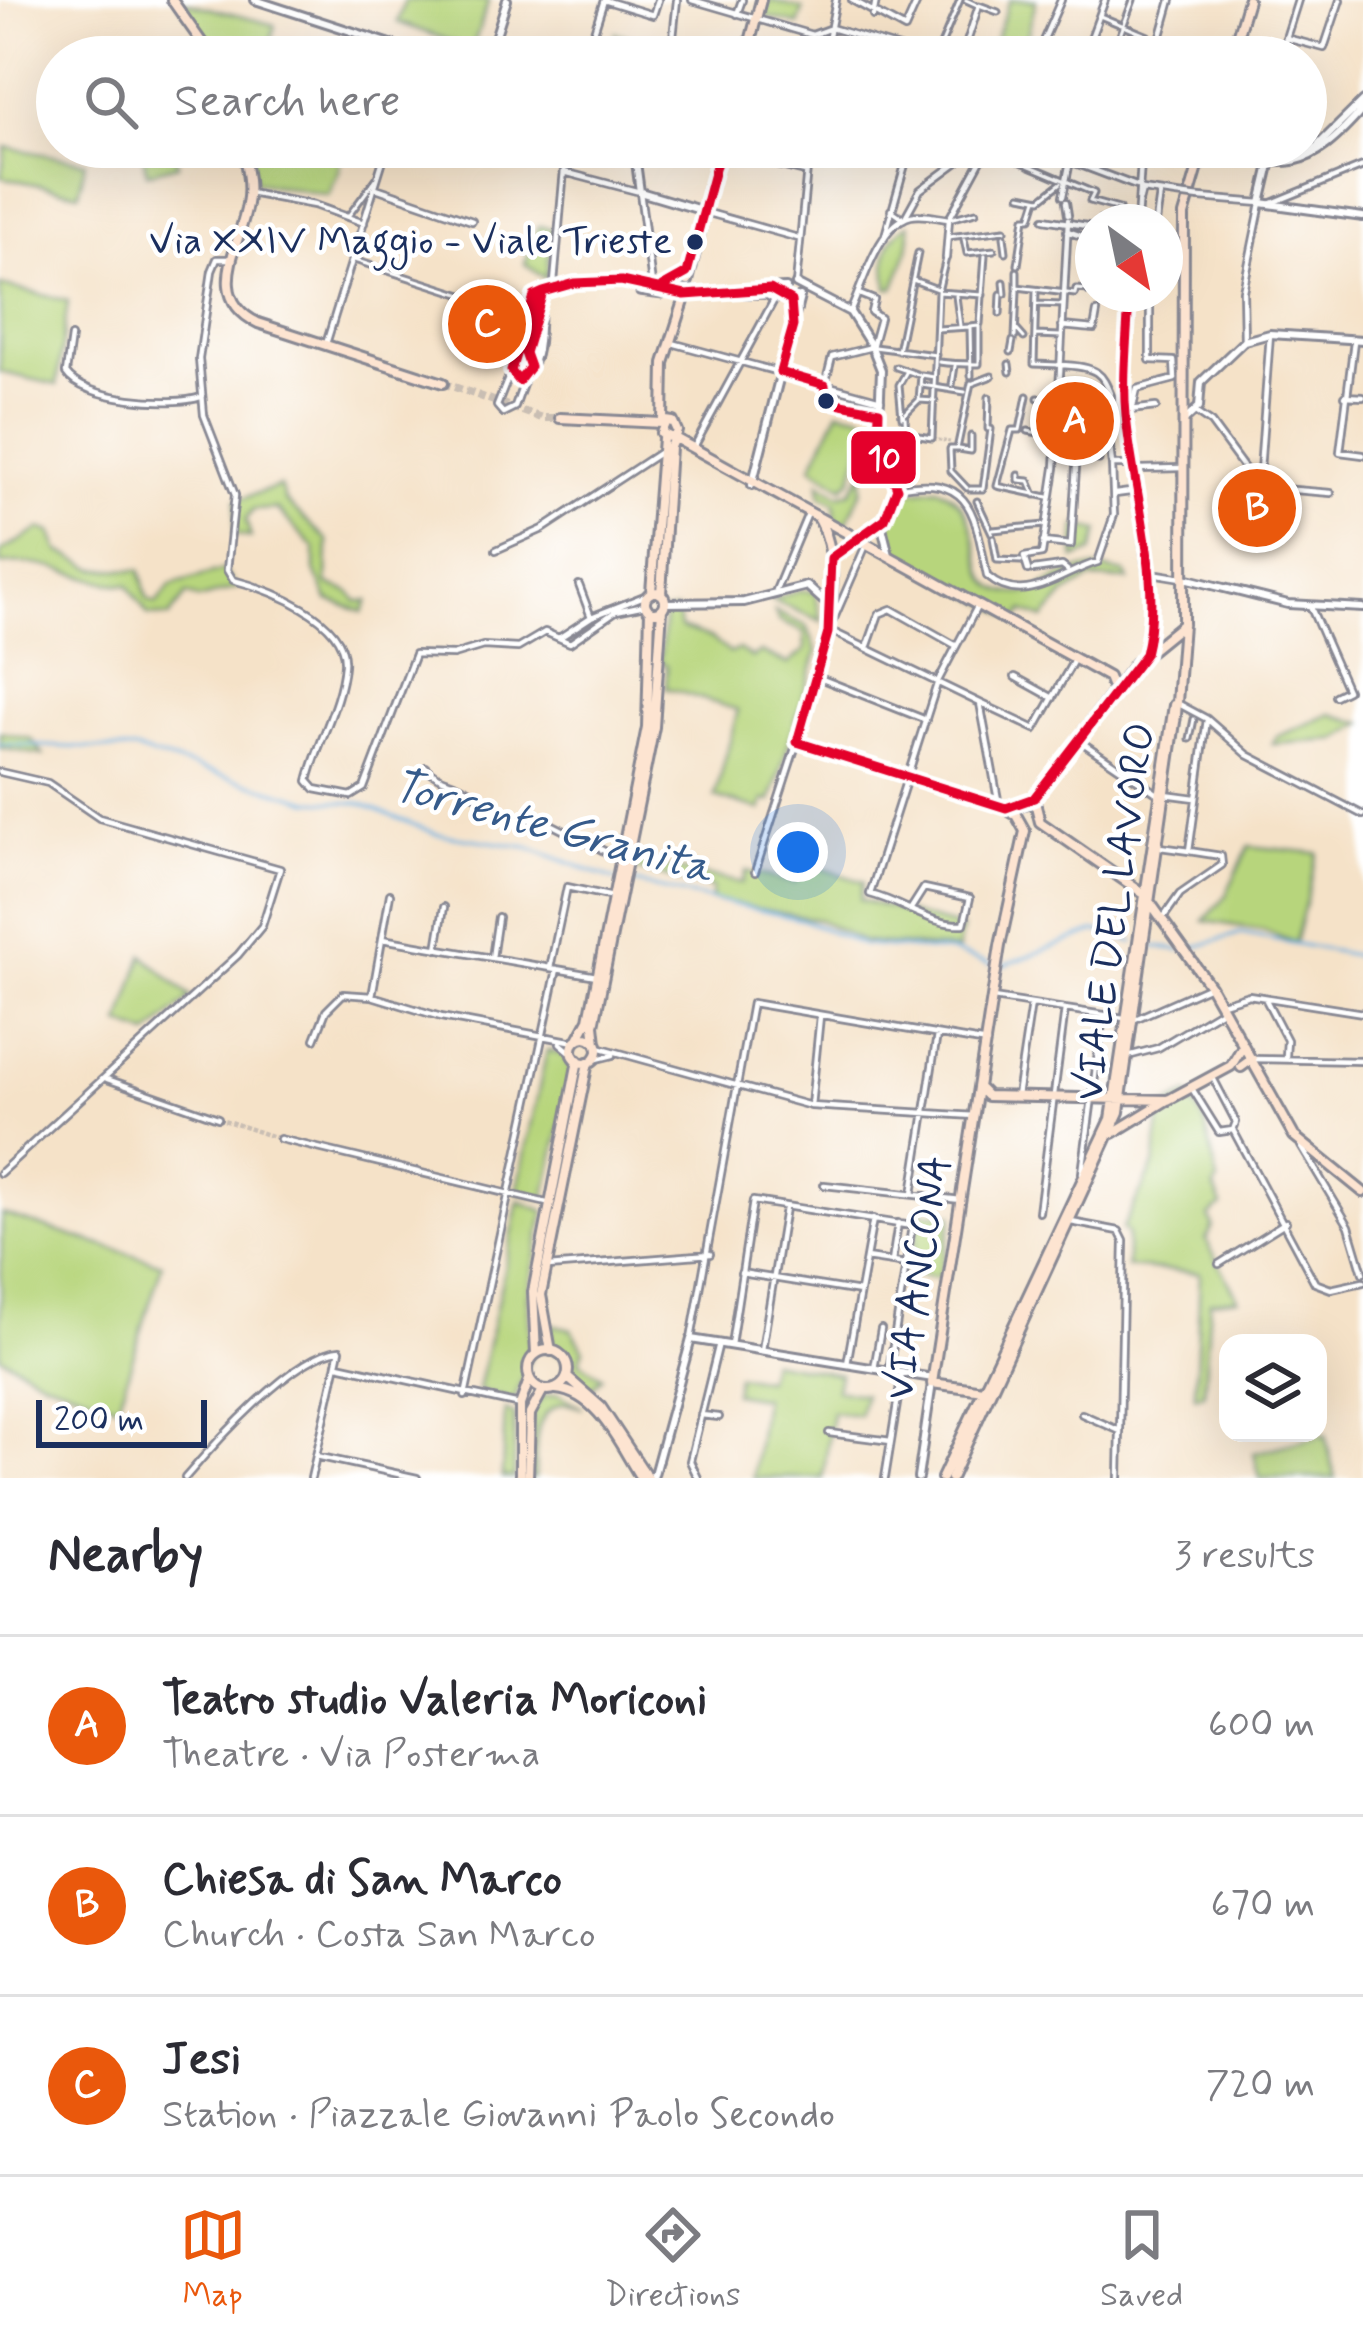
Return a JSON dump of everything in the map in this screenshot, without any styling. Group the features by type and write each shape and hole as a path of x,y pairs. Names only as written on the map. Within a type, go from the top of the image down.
{"main road":[{"path":"751,36 761,0"},
{"path":"1237,36 1248,0"},
{"path":"172,3 196,36"},
{"path":"245,168 249,193 227,287 243,315 443,383"},
{"path":"597,1045 594,1024 647,727 662,455 668,430 664,401 669,342 716,168"},
{"name":"VIALE DEL LAVORO","path":"946,1478 1113,1133 1183,624 1184,215 1200,168"},
{"path":"644,420 664,401"},
{"path":"560,418 644,420 668,430 752,485 1102,674 1113,689"},
{"path":"662,455 689,444"},
{"path":"813,514 828,535 829,630 797,742 1002,807 1025,831 1040,822"},
{"path":"1002,807 1034,798 1113,689 1152,645 1183,624"},
{"path":"1145,654 1180,650"},
{"path":"1102,674 1130,670"},
{"name":"VIALE DEL LAVORO","path":"1147,898 1161,794"},
{"path":"1034,798 1040,822 1147,898 1191,955 1294,1136 1363,1192"},
{"name":"VIA ANCONA","path":"933,1381 1000,946 1025,831"},
{"path":"556,1389 567,1377 567,1363 551,1351 542,1317 546,1267 583,1060 577,1041 589,1019 616,893"},
{"name":"VIALE DEL LAVORO","path":"946,1478 1108,1126 1128,1057 1130,1019"},
{"path":"577,1041 597,1045"},
{"path":"524,1478 520,1406 530,1379 528,1366 536,1354 532,1307 583,1060 597,1045"},
{"path":"1236,1066 1244,1045"},
{"path":"1113,1133 1191,1087 1252,1059"},
{"path":"1236,1066 1263,1081"},
{"path":"980,1088 993,1096 1168,1100"},
{"path":"975,1116 993,1096"},
{"path":"536,1354 551,1351"},
{"path":"567,1377 601,1407 647,1478"},
{"path":"530,1379 543,1390 573,1392 592,1406 647,1478"},
{"path":"933,1381 983,1390"},
{"path":"524,1478 530,1414 543,1390"}],"street":[{"path":"255,0 366,36"},
{"path":"496,36 507,0"},
{"path":"593,36 604,0 653,15 658,0"},
{"path":"673,36 677,0"},
{"path":"692,0 812,35 831,28 857,36"},
{"path":"737,14 742,0"},
{"path":"829,36 836,0"},
{"path":"852,0 873,16 905,29 918,0"},
{"path":"873,16 876,0"},
{"path":"944,36 963,0 998,12"},
{"path":"1045,36 1061,0"},
{"path":"1092,36 1105,0"},
{"path":"1120,36 1133,0"},
{"path":"1161,36 1171,0"},
{"path":"1287,36 1298,0"},
{"path":"1327,39 1340,0"},
{"path":"969,36 979,7"},
{"path":"915,10 926,15"},
{"path":"1099,16 1147,36"},
{"path":"1327,146 1363,105"},
{"path":"1266,203 1363,166"},
{"path":"326,344 381,168"},
{"path":"554,283 564,168"},
{"path":"637,168 652,284"},
{"path":"790,168 805,172"},
{"path":"752,485 801,296 796,284 806,168"},
{"path":"850,312 884,242 904,168"},
{"path":"884,242 920,190 950,168"},
{"path":"907,371 899,385 898,405 906,434 932,438 938,291 949,219 977,168"},
{"path":"1035,168 1094,194 1090,201 1101,204"},
{"path":"977,500 993,534 997,560 1022,561 1042,554 1055,436 1067,225 1063,181 1068,168"},
{"path":"1088,168 1160,194 1363,217"},
{"path":"1137,204 1140,168"},
{"path":"1244,341 1244,291 1266,203 1269,168"},
{"path":"564,172 798,238"},
{"path":"348,216 380,173"},
{"path":"1011,352 1017,268 1030,218 1037,199 1063,181"},
{"path":"376,188 472,221"},
{"path":"249,193 364,223"},
{"path":"1159,204 1160,194"},
{"path":"1022,195 1037,199"},
{"path":"1287,196 1287,206"},
{"path":"891,210 904,219 949,219 976,212"},
{"path":"1043,219 1075,226"},
{"path":"1067,225 1075,230"},
{"path":"947,238 1004,232 1006,252"},
{"path":"879,411 826,401 832,357 872,347 955,364 979,364 989,233"},
{"path":"964,236 967,253 989,251"},
{"path":"898,351 918,253"},
{"path":"231,260 217,259 200,338 201,397 234,490 229,576 296,605 337,640 345,659 311,786 356,795 367,784 415,654 453,655 483,646 518,648 545,632 570,643 616,611 654,601"},
{"path":"352,259 463,295"},
{"path":"913,280 947,294 983,295"},
{"path":"1000,314 1004,282"},
{"path":"543,291 538,306 544,326 515,407 503,413 497,406 534,296 554,283 652,284 663,291"},
{"path":"683,288 771,293 796,284 850,312 881,370 878,444 897,488 882,527 890,559"},
{"path":"639,293 683,288 789,298 816,292"},
{"path":"786,288 796,312"},
{"path":"1017,289 1075,292"},
{"path":"1036,290 1034,364 1082,365 1106,379 1126,424 1136,468 1152,645"},
{"path":"689,444 774,300 771,293"},
{"path":"859,294 874,300 871,313 880,318 872,347"},
{"path":"956,295 960,326"},
{"path":"1035,304 1063,305"},
{"path":"1062,326 1094,329 1096,312"},
{"path":"1129,312 1129,410"},
{"path":"1126,424 1137,389 1175,379 1174,361 1150,360 1150,312"},
{"path":"937,329 980,326"},
{"path":"970,327 971,381 950,449 951,471 970,490 983,489 989,398"},
{"path":"1015,328 1024,338"},
{"path":"1183,422 1195,412 1201,382 1244,341 1270,334 1312,333 1359,340 1345,396 1340,452 1363,454"},
{"path":"1258,487 1270,334"},
{"path":"1035,335 1076,342"},
{"path":"70,337 66,373 79,386 162,404 201,397"},
{"path":"669,342 880,400"},
{"path":"952,387 955,364"},
{"path":"1010,364 1010,372"},
{"path":"896,367 936,377"},
{"path":"511,371 519,381 527,374"},
{"path":"905,417 919,400 920,375"},
{"path":"971,381 987,382 992,376"},
{"path":"920,385 967,393"},
{"path":"1020,394 1028,396 1020,430 1012,430 997,486 1049,497"},
{"path":"1345,396 1363,397"},
{"path":"1048,399 1057,400"},
{"path":"919,400 935,401"},
{"path":"1129,410 1156,407"},
{"path":"1195,412 1211,423 1258,487 1331,493"},
{"path":"897,488 934,484 956,492 973,512 987,576 1001,587 1037,590 1067,570 1098,562 1114,515 1107,418"},
{"path":"1028,431 1078,436 1071,545 1043,542"},
{"path":"954,445 971,451 971,436"},
{"path":"496,550 543,529 662,455"},
{"path":"1077,458 1099,460"},
{"path":"1112,465 1181,468"},
{"path":"1019,475 1034,488 1035,497"},
{"path":"1114,494 1138,491"},
{"path":"776,590 813,514"},
{"path":"829,630 862,543 887,519"},
{"path":"993,534 1045,525"},
{"path":"830,560 840,546 862,543"},
{"path":"1022,561 1030,570 1062,566 1067,570"},
{"path":"1146,572 1311,608 1363,608"},
{"path":"579,585 591,617"},
{"path":"559,638 591,617 654,601 722,603 808,586 828,605"},
{"path":"910,910 925,888 970,898 961,926 910,910 870,894 938,681 977,607"},
{"path":"1311,608 1347,691 1335,696"},
{"path":"868,646 879,614 891,609 955,645"},
{"path":"818,625 1035,730 1074,660"},
{"path":"817,676 926,720"},
{"path":"1015,677 1053,698"},
{"path":"980,703 1002,807"},
{"path":"1174,703 1207,719 1248,755 1363,814"},
{"path":"1190,739 1194,719"},
{"path":"1189,851 1207,719"},
{"path":"1077,739 1161,794 1196,798"},
{"path":"755,872 797,742"},
{"path":"426,767 467,789 496,817 523,823 539,818 621,864"},
{"path":"0,772 48,783 99,818 280,869 262,926 248,944 0,1173"},
{"path":"1157,847 1221,856 1222,865 1180,894 1163,918"},
{"path":"465,1396 542,1038 567,887 616,893"},
{"path":"372,996 390,894"},
{"path":"437,949 444,907"},
{"path":"492,958 498,917"},
{"path":"382,939 597,976"},
{"path":"993,998 1130,1019 1210,986"},
{"path":"315,1039 333,1000 344,994 372,996 441,1017 542,1038 577,1041"},
{"path":"1128,1057 1158,1048 1222,1006 1250,995 1363,1013"},
{"path":"1265,998 1287,1040 1286,1056"},
{"path":"647,1478 691,1339 710,1254 734,1087 752,1003 987,1043"},
{"path":"1017,1096 1031,1004"},
{"path":"1039,1212 1065,1009"},
{"path":"1084,1178 1103,1015"},
{"path":"811,1106 820,1016"},
{"path":"912,1194 937,1036"},
{"path":"555,1040 583,1060 613,1055"},
{"path":"597,1045 613,1055 811,1106 975,1116"},
{"path":"1252,1059 1286,1056 1363,1061"},
{"path":"1212,1076 1235,1122 1233,1130 1319,1287 1363,1282"},
{"path":"107,1079 218,1118"},
{"path":"1191,1087 1219,1132 1233,1130"},
{"path":"1294,1136 1349,1226 1363,1273"},
{"path":"280,1139 550,1204"},
{"path":"1320,1175 1322,1159"},
{"path":"824,1185 961,1200"},
{"path":"730,1346 753,1201 873,1219 912,1226 889,1371"},
{"path":"762,1351 786,1206"},
{"path":"847,1364 873,1219"},
{"path":"1071,1222 1119,1232 1124,1241 1119,1478"},
{"path":"1219,1264 1286,1222"},
{"path":"892,1262 898,1223"},
{"path":"546,1267 710,1254"},
{"path":"866,1258 906,1264"},
{"path":"741,1273 860,1292"},
{"path":"874,1369 881,1328"},
{"path":"691,1339 933,1381"},
{"path":"698,1478 690,1461 719,1343"},
{"path":"185,1478 283,1382 334,1349 340,1350 311,1478"},
{"path":"336,1365 520,1406"},
{"path":"885,1478 902,1373"},
{"name":"VIA ANCONA","path":"918,1478 933,1381"},
{"path":"701,1414 719,1417"},
{"path":"1082,1414 1120,1431"},
{"path":"829,1433 891,1441"},
{"path":"316,1456 417,1478"}],"green space":[{"path":"177,0 275,25 272,36 204,36"},
{"path":"405,0 489,0 477,36 436,36 397,22"},
{"path":"770,0 803,9 798,25 764,16"},
{"path":"1010,0 1036,0 1027,36 997,36"},
{"path":"6,147 36,153 36,168 84,168 79,193 1,177"},
{"path":"252,168 339,168 328,195 255,182"},
{"path":"909,224 904,263 894,288 888,288 890,244"},
{"path":"538,226 553,229 546,279 525,264"},
{"path":"0,285 68,301 57,385 0,372"},
{"path":"839,410 864,415 868,422 852,478 843,487 812,466"},
{"path":"864,470 862,489 846,525 835,519 835,503 821,496 820,482 839,495 851,491"},
{"path":"280,486 285,501 328,541 327,584 350,592 357,601 368,601 363,612 328,600 315,571 315,549 277,509 253,510 246,520 251,538 234,534 236,500"},
{"path":"938,488 965,511 983,570 998,589 1027,593 1089,569 1125,573 1129,580 1091,579 1066,594 1044,619 1024,611 1017,620 894,551 888,529 900,492"},
{"path":"1076,526 1099,531 1092,552 1075,559"},
{"path":"40,529 51,532 59,551 96,569 140,570 147,599 156,604 171,585 223,570 237,588 199,599 187,594 169,617 148,615 128,585 33,564 0,565 0,552"},
{"path":"800,590 815,592 822,621 771,600"},
{"path":"677,610 680,628 710,638 730,653 739,649 752,658 760,652 788,664 805,650 804,632 779,621 775,612 807,626 817,652 771,801 764,800 761,810 715,797 738,710 666,688 667,666 660,661 665,612"},
{"path":"1331,714 1363,723 1337,740 1272,744 1276,737"},
{"path":"0,732 32,739 43,755 0,748"},
{"path":"1249,846 1318,853 1295,943 1263,930 1204,921 1224,899"},
{"path":"629,860 742,883 746,871 795,883 800,861 863,882 860,900 962,928 958,950 864,942 819,920 711,900 712,888 628,868"},
{"path":"143,955 191,997 149,1035 121,1024"},
{"path":"547,1050 564,1055 572,1072 545,1199 517,1192"},
{"path":"1188,1094 1205,1124 1218,1182 1214,1187 1222,1206 1209,1216 1213,1226 1206,1240 1238,1298 1210,1301 1204,1394 1195,1396 1200,1273 1127,1267 1127,1233 1122,1229 1154,1166 1162,1109"},
{"path":"519,1201 545,1211 528,1296 531,1354 514,1401 478,1390"},
{"path":"920,1212 953,1215 939,1278 910,1274"},
{"path":"2,1214 162,1264 118,1405 44,1380 0,1356"},
{"path":"550,1324 572,1329 584,1350 579,1361 602,1377 590,1390 573,1380 566,1358 552,1349"},
{"path":"770,1361 839,1374 836,1390 864,1394 859,1415 832,1412 823,1478 753,1478 763,1398 734,1393 737,1376 766,1379"},
{"path":"558,1394 583,1408 565,1403 546,1414 536,1444 535,1478 529,1478 533,1411 543,1396"},
{"path":"505,1410 514,1414 514,1478 502,1478"},
{"path":"1297,1442 1327,1442 1335,1478 1260,1478 1254,1453"}],"waterway":[{"name":"Torrente Granita","path":"0,744 135,750 310,801 360,803 437,834 527,847 615,880"},
{"name":"Torrente Granita","path":"625,881 803,920 863,945 952,952 993,965"},
{"name":"Torrente Granita","path":"1002,966 1096,931 1134,942"},
{"name":"Torrente Granita","path":"1190,949 1241,933 1363,957"},
{"name":"Torrente Granita","path":"1143,945 1181,950"}],"tunnel":[{"path":"443,383 542,418 560,418"},
{"path":"934,439 950,442"},
{"path":"218,1118 280,1139"}],"transit line":[{"name":"10","path":"662,287 687,273 715,168"},
{"name":"10","path":"543,292 575,283 621,281 685,295 770,289 791,301 793,326 780,372 825,385 826,401 879,411 878,444 897,488 885,519 831,558 828,633 797,742 1006,808 1034,798 1145,654 1151,596 1125,400 1128,312"},
{"name":"10","path":"543,292 525,353 530,367 519,381 511,371 534,296 543,292"}],"place":[{"name":"Via XXIV Maggio - Viale Trieste","path":"695,242"},
{"name":"Jesi","path":"487,324"},
{"name":"Teatro studio Valeria Moriconi","path":"1075,421"},
{"name":"Chiesa di San Marco","path":"1257,508"}]}
